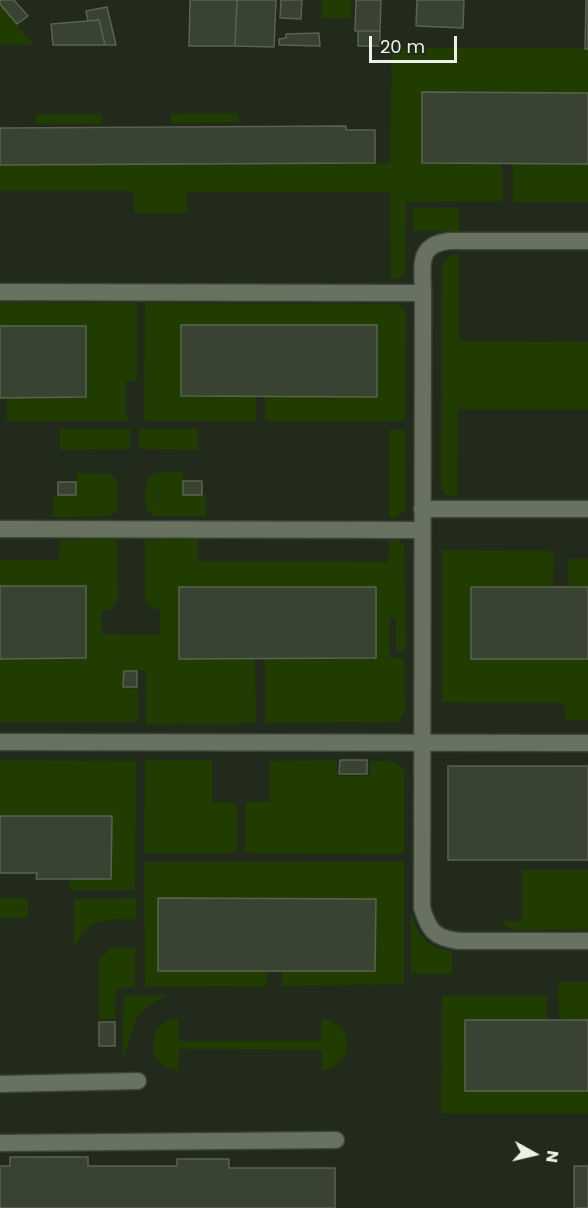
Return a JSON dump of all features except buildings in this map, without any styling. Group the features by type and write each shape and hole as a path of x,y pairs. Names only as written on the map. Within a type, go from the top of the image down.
{"lane":[{"path":"588,241 449,241 436,243 428,248 423,257 422,509 422,908 426,923 435,934 459,941 588,941"},
{"path":"0,292 423,293"},
{"path":"422,509 588,509"},
{"path":"0,529 422,530"},
{"path":"0,742 588,743"},
{"path":"0,1084 138,1081"},
{"path":"0,1143 336,1140"}],"green space":[{"path":"322,0 351,0 351,18 322,18"},
{"path":"0,5 34,45 0,44"},
{"path":"392,48 588,48 588,93 422,93 422,163 502,163 503,201 406,202 405,273 398,278 391,280 390,192 187,192 187,213 134,213 134,191 0,191 0,165 390,163"},
{"path":"238,113 239,122 171,123 171,114"},
{"path":"36,114 101,114 102,124 36,124"},
{"path":"513,163 588,164 588,202 513,202"},
{"path":"413,208 459,208 459,231 413,231"},
{"path":"453,254 459,254 459,341 588,342 588,409 458,409 457,498 444,493 441,488 442,263"},
{"path":"0,303 137,303 137,380 126,381 128,421 7,421 7,398 86,397 86,326 0,326"},
{"path":"145,303 396,304 406,310 405,421 265,421 265,397 376,397 377,325 181,325 181,396 256,397 256,421 144,421"},
{"path":"60,429 130,429 130,449 60,450"},
{"path":"139,429 198,429 198,450 139,449"},
{"path":"389,430 405,430 405,511 389,518"},
{"path":"162,472 183,472 183,495 206,495 206,516 156,516 150,513 146,507 145,493 151,475"},
{"path":"77,473 109,473 117,480 118,508 112,515 53,517 53,495 76,495"},
{"path":"117,539 118,601 109,610 101,610 102,634 160,635 160,609 153,609 145,601 145,540 198,539 198,561 388,562 389,539 404,544 406,651 396,651 396,618 389,618 390,658 404,658 405,710 399,721 265,723 265,659 376,658 375,587 179,587 179,658 255,659 256,723 146,724 146,670 123,670 123,688 138,689 138,722 0,722 0,659 86,658 86,586 0,586 0,560 59,560 60,540"},
{"path":"442,550 554,551 553,587 471,587 471,658 588,659 588,720 565,720 564,703 442,702"},
{"path":"568,559 588,559 588,587 568,587"},
{"path":"0,760 136,761 135,890 70,890 70,879 111,879 111,816 0,816"},
{"path":"145,760 212,760 212,802 237,803 237,853 144,853"},
{"path":"337,760 337,776 370,776 370,761 390,761 401,767 404,772 404,854 245,853 245,802 270,802 270,761"},
{"path":"144,862 404,862 404,984 282,986 282,970 375,971 376,900 267,971 267,986 145,987"},
{"path":"522,870 588,870 588,929 509,929 501,921 522,921"},
{"path":"0,898 28,898 28,918 0,918"},
{"path":"136,898 136,919 105,921 89,926 83,932 74,952 74,899"},
{"path":"411,912 416,927 424,939 443,950 452,951 452,974 411,974"},
{"path":"110,948 135,948 135,987 116,988 115,1019 99,1019 99,960"},
{"path":"558,982 588,982 588,1020 559,1019"},
{"path":"168,995 145,1008 139,1015 122,1060 124,996"},
{"path":"442,996 547,996 546,1020 465,1020 465,1091 588,1091 588,1113 441,1113"},
{"path":"179,1018 179,1041 321,1041 322,1019 333,1022 341,1028 348,1044 341,1061 322,1071 322,1050 179,1049 178,1070 167,1067 159,1061 154,1053 153,1044 160,1027 168,1021"}]}
